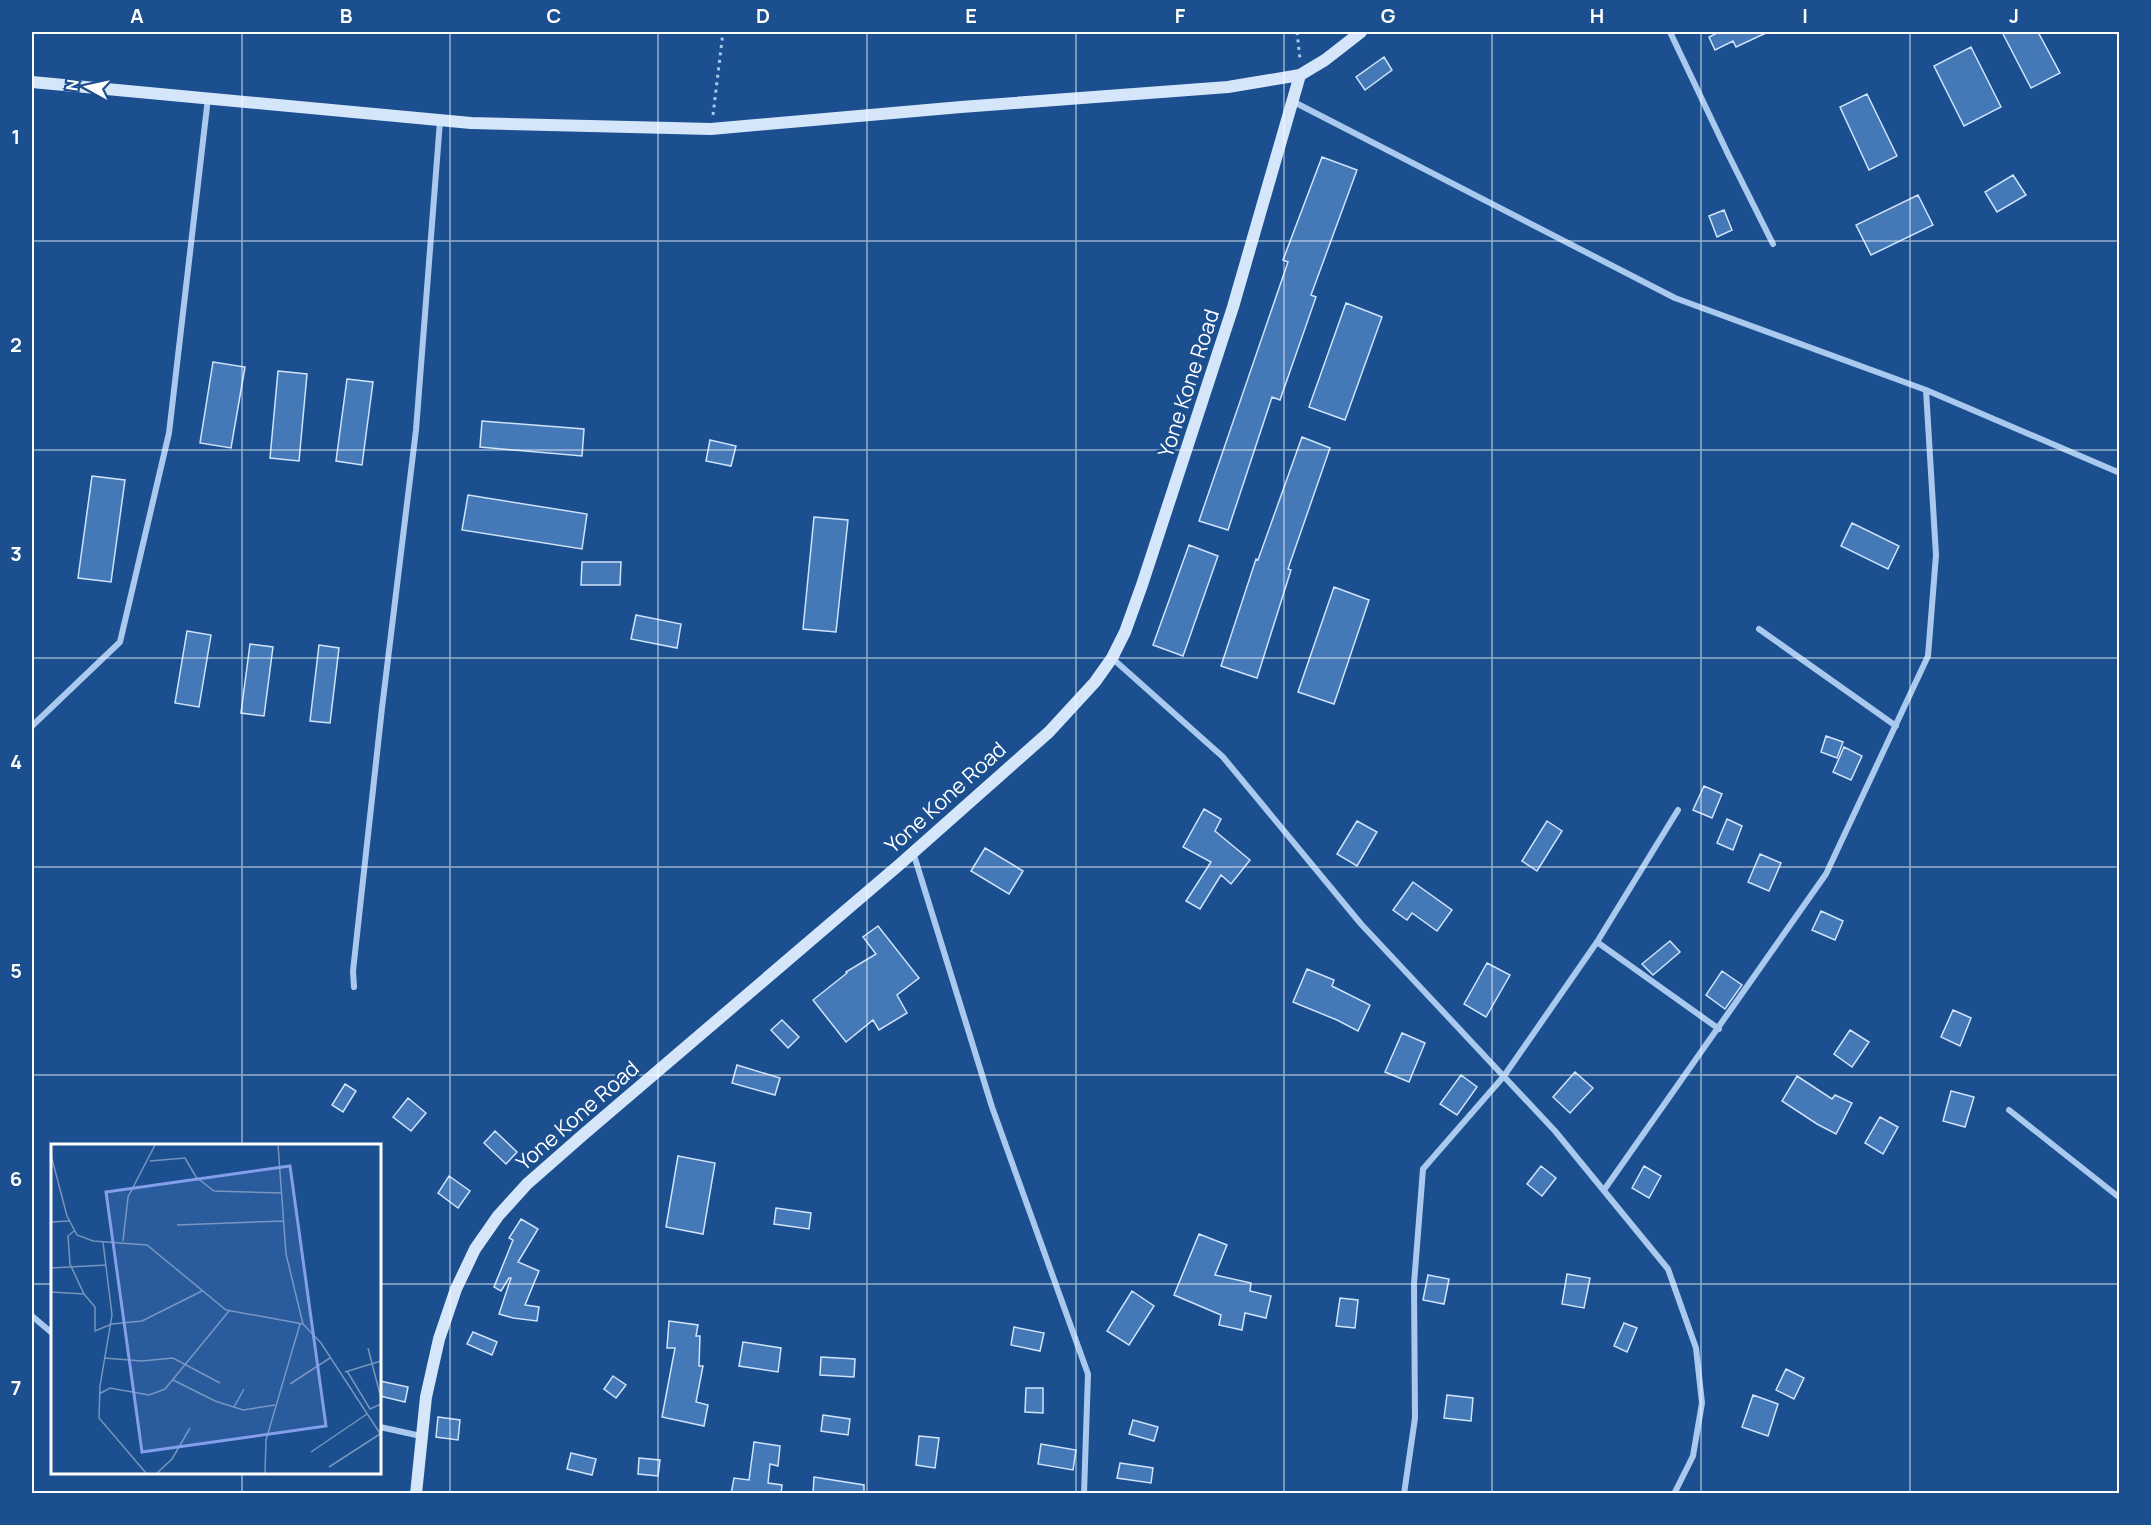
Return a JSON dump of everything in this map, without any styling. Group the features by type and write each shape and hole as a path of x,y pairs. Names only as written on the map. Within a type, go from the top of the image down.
{"street":[{"path":"32,82 471,123 711,129 1228,87 1300,75 1326,60 1361,32"},
{"path":"1670,32 1773,244"},
{"name":"Yone Kone Road","path":"416,1494 426,1397 443,1329 456,1289 475,1249 498,1216 527,1184 913,852 1048,732 1095,682 1112,658 1125,632 1142,585 1233,307 1300,75"},
{"path":"32,726 120,642 170,433 208,98"},
{"path":"1292,101 1675,297 1926,390 2120,473"},
{"path":"354,987 353,971 382,708 416,430 440,120"},
{"path":"1604,1191 1826,874 1928,656 1936,555 1926,390"},
{"path":"1759,629 1896,726"},
{"path":"1112,658 1223,757 1362,924 1555,1131 1668,1269 1696,1348 1702,1403 1693,1456 1674,1494"},
{"path":"1404,1494 1415,1418 1414,1284 1423,1169 1504,1076 1598,942 1678,810"},
{"path":"913,852 992,1107 1088,1374 1084,1494"},
{"path":"1598,942 1719,1029"},
{"path":"2009,1110 2120,1198"},
{"path":"32,1316 51,1333"},
{"path":"381,1427 422,1436"}],"path":[{"path":"711,129 723,32"},
{"path":"1297,32 1300,75"}],"building":[{"path":"1719,32 1768,32 1736,47 1733,41 1715,50 1709,37"},
{"path":"2002,32 2038,32 2060,73 2031,88"},
{"path":"1971,47 2001,107 1964,126 1934,66"},
{"path":"1384,57 1392,70 1365,90 1356,77"},
{"path":"1867,94 1897,156 1869,170 1840,107"},
{"path":"1322,157 1357,170 1311,295 1316,297 1280,400 1272,397 1228,530 1199,521 1288,262 1283,260"},
{"path":"2013,175 2026,195 1997,212 1985,192"},
{"path":"1918,195 1933,225 1871,255 1856,225"},
{"path":"1724,210 1732,230 1717,237 1709,216"},
{"path":"1346,303 1382,317 1345,420 1309,407"},
{"path":"213,362 245,367 231,448 200,443"},
{"path":"278,371 307,374 299,461 270,458"},
{"path":"347,379 373,382 362,465 336,461"},
{"path":"482,421 584,429 582,456 480,447"},
{"path":"1302,437 1330,448 1288,569 1291,570 1257,678 1221,666 1256,559 1258,560"},
{"path":"710,440 736,446 731,466 706,461"},
{"path":"92,476 125,480 111,582 78,578"},
{"path":"468,495 587,514 582,549 462,530"},
{"path":"814,517 848,520 836,632 803,629"},
{"path":"1852,523 1899,546 1888,569 1841,546"},
{"path":"1189,545 1218,556 1183,656 1153,645"},
{"path":"582,562 621,562 620,585 581,585"},
{"path":"1334,587 1369,600 1334,704 1298,692"},
{"path":"636,615 681,624 677,648 631,639"},
{"path":"187,631 211,635 199,707 175,703"},
{"path":"250,644 273,647 264,716 241,713"},
{"path":"319,645 339,648 330,723 310,721"},
{"path":"1826,736 1843,742 1837,758 1821,752"},
{"path":"1844,747 1862,756 1851,780 1833,772"},
{"path":"1704,786 1722,794 1712,818 1693,810"},
{"path":"1204,809 1221,819 1215,831 1250,860 1231,884 1221,875 1200,909 1186,901 1211,862 1183,847"},
{"path":"1727,819 1742,826 1733,850 1717,843"},
{"path":"1357,821 1377,832 1357,866 1337,854"},
{"path":"1547,821 1562,831 1537,871 1522,861"},
{"path":"985,848 1023,871 1009,894 971,871"},
{"path":"1760,854 1781,863 1769,891 1748,882"},
{"path":"1413,882 1452,910 1437,931 1412,913 1407,920 1393,910"},
{"path":"1821,911 1843,921 1835,940 1812,930"},
{"path":"878,926 919,978 897,995 907,1013 879,1030 873,1020 846,1042 813,1000 846,972 876,954 863,937"},
{"path":"1670,941 1680,952 1653,975 1642,964"},
{"path":"1487,963 1510,975 1486,1017 1464,1004"},
{"path":"1307,969 1334,980 1332,986 1370,1005 1358,1031 1293,1002"},
{"path":"1722,971 1742,985 1725,1009 1706,995"},
{"path":"1953,1010 1971,1018 1960,1046 1941,1037"},
{"path":"782,1020 799,1037 788,1048 771,1030"},
{"path":"1850,1030 1869,1042 1852,1067 1834,1054"},
{"path":"1402,1033 1425,1043 1409,1082 1385,1072"},
{"path":"737,1065 780,1078 775,1095 732,1083"},
{"path":"1575,1072 1593,1088 1570,1113 1553,1097"},
{"path":"1461,1075 1477,1087 1457,1115 1440,1104"},
{"path":"1797,1076 1832,1099 1835,1095 1852,1103 1836,1134 1782,1101"},
{"path":"345,1084 356,1091 343,1112 332,1105"},
{"path":"1951,1091 1974,1097 1965,1127 1943,1121"},
{"path":"408,1098 426,1113 411,1131 393,1117"},
{"path":"1880,1117 1898,1127 1883,1154 1865,1143"},
{"path":"495,1131 517,1152 506,1164 484,1143"},
{"path":"678,1156 715,1163 703,1234 666,1227"},
{"path":"1541,1166 1556,1178 1542,1196 1527,1184"},
{"path":"1644,1166 1661,1176 1649,1198 1632,1188"},
{"path":"449,1176 470,1191 458,1208 438,1193"},
{"path":"776,1208 811,1213 809,1229 774,1224"},
{"path":"521,1219 538,1229 518,1262 539,1271 525,1305 539,1307 537,1321 499,1314 511,1278 501,1291 494,1287 513,1240 509,1238"},
{"path":"1199,1234 1227,1245 1215,1275 1251,1283 1250,1291 1271,1296 1266,1318 1245,1313 1242,1330 1219,1325 1221,1315 1174,1295"},
{"path":"1567,1274 1590,1278 1584,1308 1562,1304"},
{"path":"1428,1275 1449,1279 1444,1304 1423,1300"},
{"path":"1132,1291 1154,1306 1129,1345 1107,1331"},
{"path":"1340,1298 1358,1300 1355,1328 1336,1326"},
{"path":"669,1321 698,1325 696,1336 700,1336 699,1366 703,1366 696,1402 708,1405 704,1426 662,1417 675,1348 667,1348"},
{"path":"1624,1323 1637,1328 1627,1352 1614,1346"},
{"path":"1014,1327 1044,1333 1040,1351 1011,1345"},
{"path":"473,1332 497,1342 492,1355 467,1344"},
{"path":"743,1342 781,1348 778,1372 739,1366"},
{"path":"821,1357 855,1359 854,1377 820,1375"},
{"path":"1786,1369 1804,1378 1794,1399 1776,1390"},
{"path":"613,1376 626,1385 616,1398 604,1389"},
{"path":"381,1381 408,1387 405,1402 381,1396"},
{"path":"1026,1388 1043,1388 1043,1413 1025,1412"},
{"path":"1447,1395 1473,1398 1471,1421 1444,1418"},
{"path":"1753,1395 1778,1404 1768,1436 1742,1427"},
{"path":"823,1415 850,1419 848,1435 821,1431"},
{"path":"438,1417 460,1420 458,1440 436,1437"},
{"path":"1133,1420 1158,1427 1154,1441 1129,1434"},
{"path":"919,1436 939,1438 935,1468 916,1465"},
{"path":"754,1442 780,1446 778,1466 770,1464 768,1483 782,1485 781,1494 731,1494 734,1478 749,1480"},
{"path":"1041,1444 1076,1450 1073,1470 1038,1464"},
{"path":"571,1453 596,1459 592,1475 567,1469"},
{"path":"639,1458 660,1460 658,1476 638,1474"},
{"path":"1120,1463 1153,1468 1151,1483 1117,1478"},
{"path":"814,1477 864,1485 864,1494 813,1494"}]}
